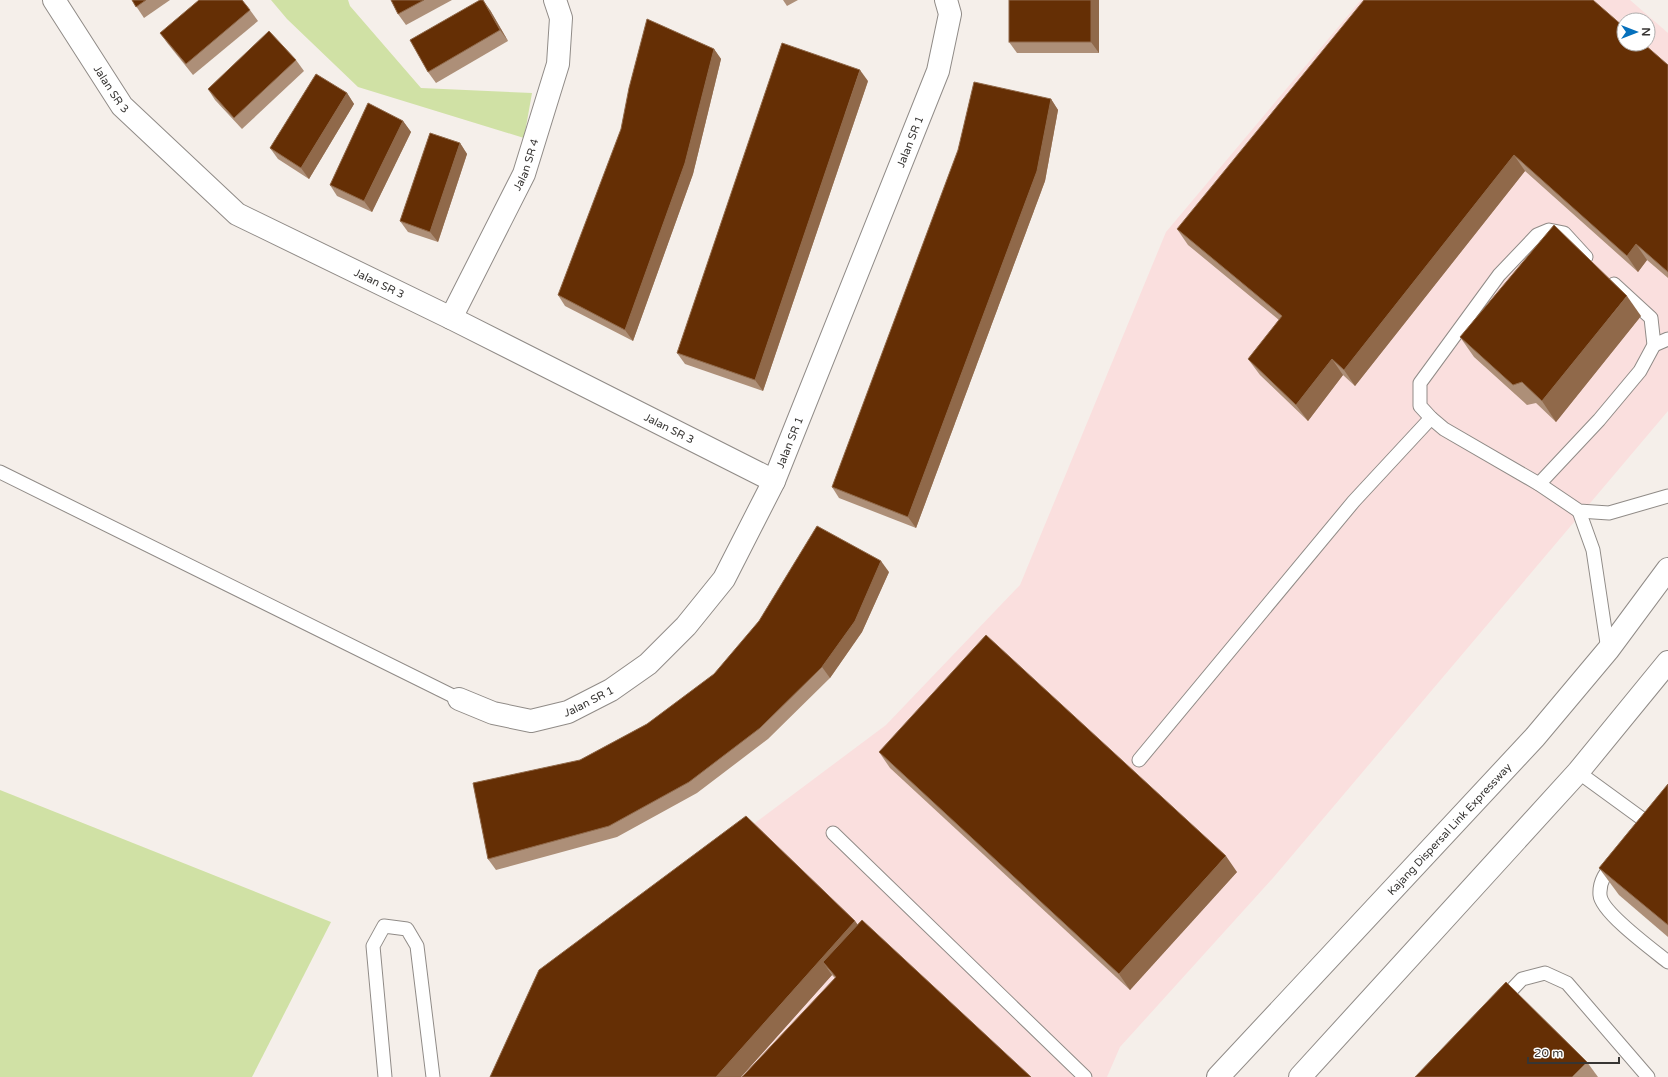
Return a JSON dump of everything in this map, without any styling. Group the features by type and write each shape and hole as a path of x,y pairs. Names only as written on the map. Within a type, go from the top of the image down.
{"main road":[{"name":"Jalan SR 3","path":"54,0 122,106 237,214 451,318 774,482"},
{"name":"Jalan SR 4","path":"451,318 524,174 558,64 562,18 555,0"},
{"name":"Jalan SR 1","path":"459,699 493,713 531,721 568,712 611,690 642,668 686,626 724,579 774,482 938,71 950,14 946,0"},
{"name":"Kajang Dispersal Link Expressway","path":"1214,1076 1535,737 1608,650 1668,569"},
{"path":"1300,1077 1578,772 1639,700 1668,662"}],"lane":[{"path":"1594,265 1564,233 1549,230 1537,235 1499,275 1420,383 1420,406 1444,429 1539,484 1579,511 1609,513 1668,496"},
{"path":"1539,484 1599,420 1640,371 1654,345 1651,318 1606,276"},
{"path":"1654,345 1668,339"},
{"path":"1139,760 1354,501 1431,418"},
{"path":"0,472 459,699"},
{"path":"1579,511 1593,550 1608,650"},
{"path":"1578,772 1648,823"},
{"path":"1638,835 1658,812"},
{"path":"833,833 1085,1077"},
{"path":"1623,852 1603,876 1600,896 1608,912 1668,962"},
{"path":"385,1077 373,946 384,926 407,929 417,946 433,1077"},
{"path":"1494,1008 1522,979 1545,973 1567,983 1648,1077"}],"shaded area":[{"path":"1361,0 1630,0 1644,12 1616,12 1616,52 1656,52 1656,23 1668,33 1668,411 1273,878 1120,1047 1107,1077 500,1077 545,980 886,725 1020,585 1166,232"}],"green space":[{"path":"271,0 348,0 350,6 421,88 532,93 524,138 358,87 287,19"},
{"path":"0,790 331,922 252,1077 0,1077"}],"building":[{"path":"132,0 146,0 136,7"},
{"path":"199,0 242,0 250,10 186,64 160,33"},
{"path":"391,0 424,0 398,14"},
{"path":"480,0 483,0 500,30 428,72 410,40"},
{"path":"1009,0 1091,0 1091,42 1009,42"},
{"path":"1364,0 1593,0 1616,20 1616,52 1653,52 1668,65 1668,272 1636,244 1627,256 1514,155 1344,370 1332,359 1296,405 1248,359 1282,316 1177,229"},
{"path":"647,19 714,49 685,163 625,330 558,295 621,129 629,88"},
{"path":"269,31 296,60 234,118 208,89"},
{"path":"782,43 860,70 755,380 677,353"},
{"path":"316,74 347,93 301,168 270,148"},
{"path":"974,82 1051,99 1037,171 908,517 832,487 958,150"},
{"path":"368,103 403,121 364,201 330,185"},
{"path":"430,133 460,143 430,232 400,221"},
{"path":"1554,225 1627,296 1542,401 1522,382 1513,385 1460,337"},
{"path":"817,526 881,561 855,621 822,667 760,728 689,782 609,826 488,859 473,783 580,760 647,724 714,674 759,621"},
{"path":"986,635 1226,856 1119,974 879,752"},
{"path":"1668,784 1668,925 1599,868"},
{"path":"746,816 855,921 716,1077 490,1077 539,970"},
{"path":"862,920 1031,1077 742,1077 836,977 823,962"},
{"path":"1506,982 1587,1062 1572,1077 1415,1077"}]}
